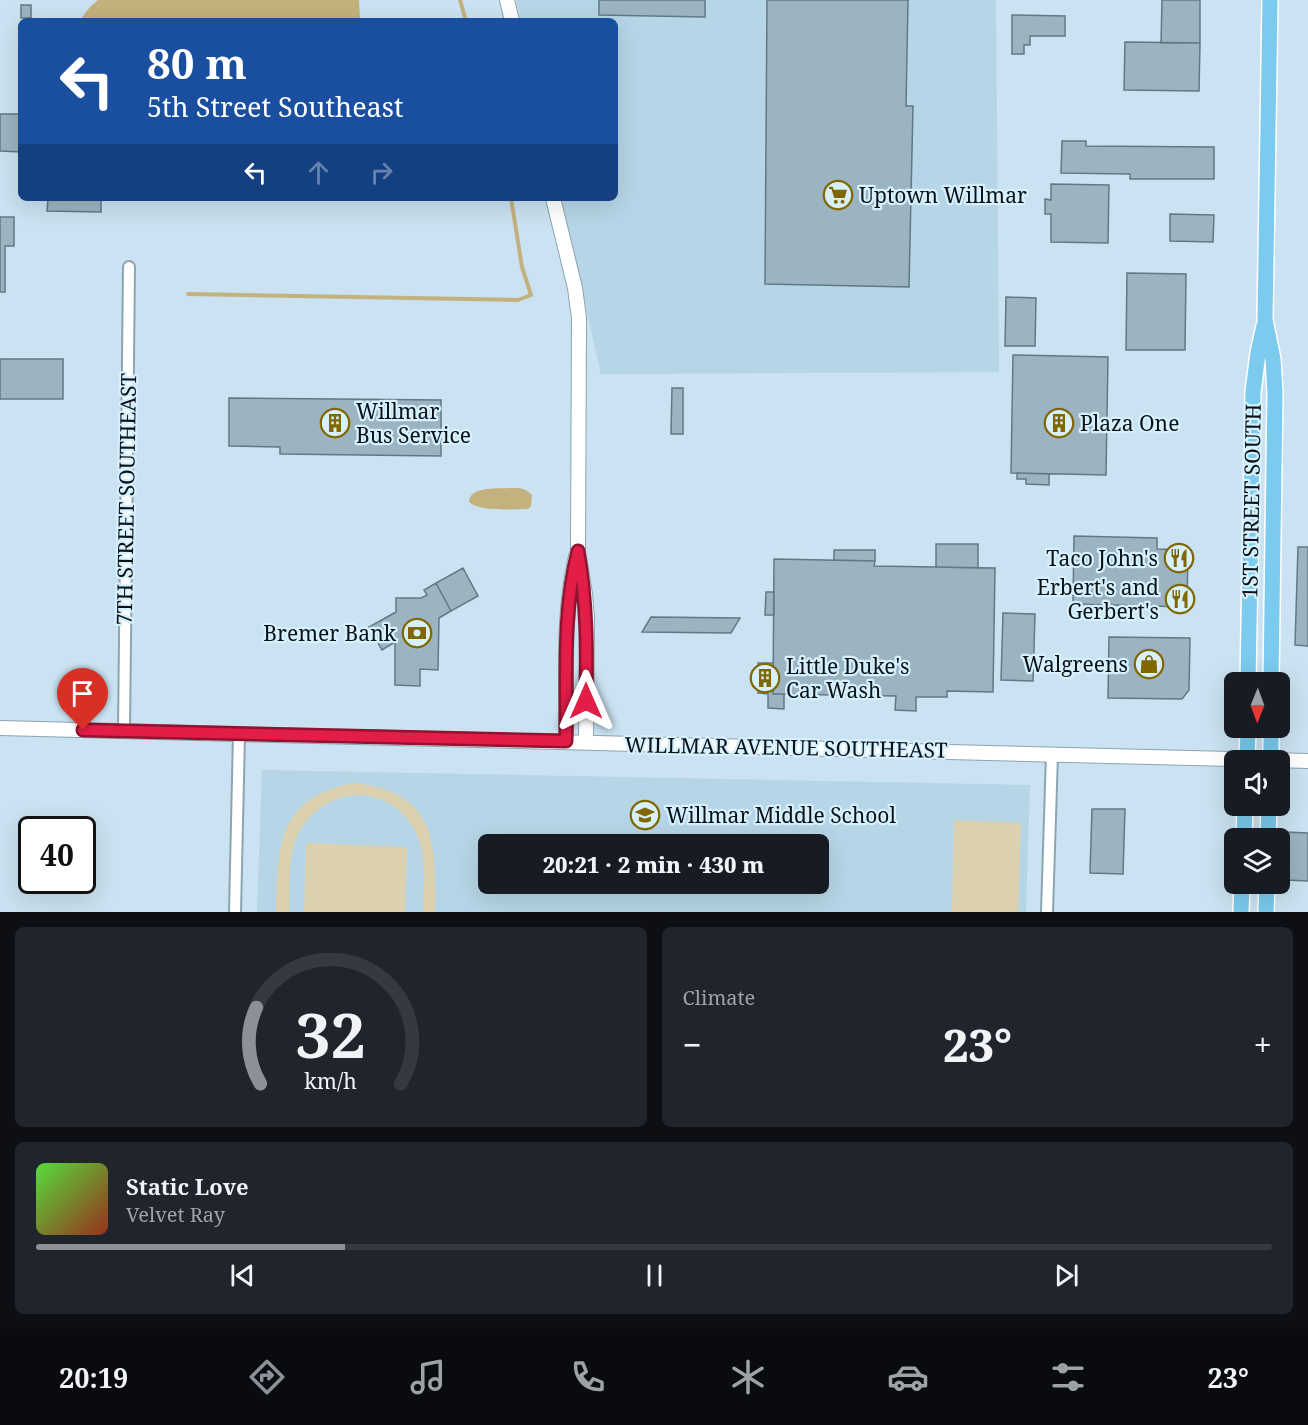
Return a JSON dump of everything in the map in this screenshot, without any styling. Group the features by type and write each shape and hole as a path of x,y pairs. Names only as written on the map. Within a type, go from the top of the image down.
{"main road":[{"path":"507,0 511,18"},
{"name":"1ST STREET SOUTH","path":"1248,672 1253,392 1265,320 1270,0"},
{"path":"554,201 575,288 579,318 578,551 587,619 586,742"},
{"name":"1ST STREET SOUTH","path":"1265,320 1273,359 1275,393 1271,672"},
{"path":"566,741 567,621 571,577 578,551"},
{"name":"WILLMAR AVENUE SOUTHEAST","path":"0,728 1224,759"},
{"name":"WILLMAR AVENUE SOUTHEAST","path":"1290,760 1308,760"},
{"path":"1241,912 1242,894"},
{"path":"1266,912 1267,894"}],"street":[{"name":"7TH STREET SOUTHEAST","path":"124,731 129,267"},
{"path":"235,912 238,735"},
{"path":"1047,912 1052,754"}],"shaded area":[{"path":"98,0 359,0 360,18 81,18"},
{"path":"516,0 996,0 999,372 601,374 562,201 618,201 618,18 520,18"},
{"path":"521,488 529,492 532,495 531,506 528,509 497,509 480,507 469,502 470,497 479,491"},
{"name":"Willmar Middle School","path":"262,770 1030,785 1026,912 257,912"},
{"path":"353,783 381,788 401,797 416,809 426,825 432,843 435,912 423,912 424,860 422,850 415,831 403,814 388,803 371,797 353,796 336,800 320,808 306,822 296,839 291,857 289,912 276,912 278,866 287,828 296,813 309,800 328,790"},
{"path":"954,820 1021,823 1018,912 952,912"},
{"path":"306,843 407,847 405,912 304,912"}],"building":[{"path":"599,0 705,0 705,17 599,15"},
{"name":"Uptown Willmar","path":"767,0 908,0 906,106 913,106 909,287 765,284"},
{"path":"1162,0 1200,0 1200,43 1161,43"},
{"path":"21,5 31,5 31,18 21,18"},
{"path":"1012,15 1065,16 1065,36 1030,36 1030,45 1024,45 1024,54 1012,54"},
{"path":"1125,42 1200,43 1199,91 1124,90"},
{"path":"0,114 18,114 18,152 0,151"},
{"path":"1062,141 1086,141 1086,146 1214,147 1214,179 1130,179 1130,174 1061,173"},
{"path":"1051,184 1109,185 1108,243 1051,242 1051,214 1045,214 1045,199 1051,200"},
{"path":"48,201 101,201 101,212 47,211"},
{"path":"1170,214 1214,215 1213,242 1170,241"},
{"path":"0,217 14,217 14,246 5,246 5,292 0,292"},
{"path":"1127,273 1186,274 1185,350 1126,350"},
{"path":"1006,297 1036,298 1035,346 1005,346"},
{"name":"Plaza One","path":"1013,355 1108,357 1106,475 1011,473"},
{"path":"0,359 63,359 63,399 0,399"},
{"path":"672,388 683,388 683,434 671,434"},
{"name":"Willmar Bus Service","path":"229,398 441,400 441,456 280,454 280,447 229,446"},
{"path":"1017,473 1049,474 1049,485 1026,484 1026,479 1017,479"},
{"path":"1074,536 1157,538 1157,549 1188,550 1187,607 1073,604"},
{"path":"936,544 978,544 978,568 936,567"},
{"path":"1298,547 1308,547 1308,646 1295,645"},
{"path":"834,550 875,550 875,561 834,560"},
{"path":"774,559 875,561 874,566 995,568 993,692 947,691 947,697 916,697 916,711 895,710 896,696 773,694"},
{"path":"463,568 478,596 451,611 436,583"},
{"path":"436,583 451,611 439,618 438,670 420,669 420,686 395,685 395,642 382,650 369,627 396,612 396,598 421,598 427,595 424,590"},
{"path":"766,592 774,592 774,615 765,615"},
{"path":"1003,613 1035,614 1033,681 1001,680"},
{"path":"651,617 740,618 731,633 642,632"},
{"name":"Walgreens","path":"1109,637 1190,638 1189,690 1182,699 1108,698"},
{"name":"Little Duke's Car Wash","path":"758,663 773,663 773,694 784,694 784,709 768,708 768,694 758,693"},
{"path":"1092,809 1125,809 1123,874 1090,873"},
{"path":"1290,832 1308,833 1308,881 1290,880"}],"waterway":[{"path":"460,0 465,18"},
{"path":"188,294 518,300 531,295 522,267 511,201"}],"place":[{"name":"Uptown Willmar","path":"838,195"},
{"name":"Willmar Bus Service","path":"335,423"},
{"name":"Plaza One","path":"1059,423"},
{"name":"Taco John's","path":"1179,558"},
{"name":"Erbert's and Gerbert's","path":"1180,599"},
{"name":"Bremer Bank","path":"417,633"},
{"name":"Walgreens","path":"1149,664"},
{"name":"Little Duke's Car Wash","path":"765,678"},
{"name":"Willmar Middle School","path":"645,815"}],"route":[{"path":"83,730 566,741 568,599 578,551 587,619 586,701"}]}
